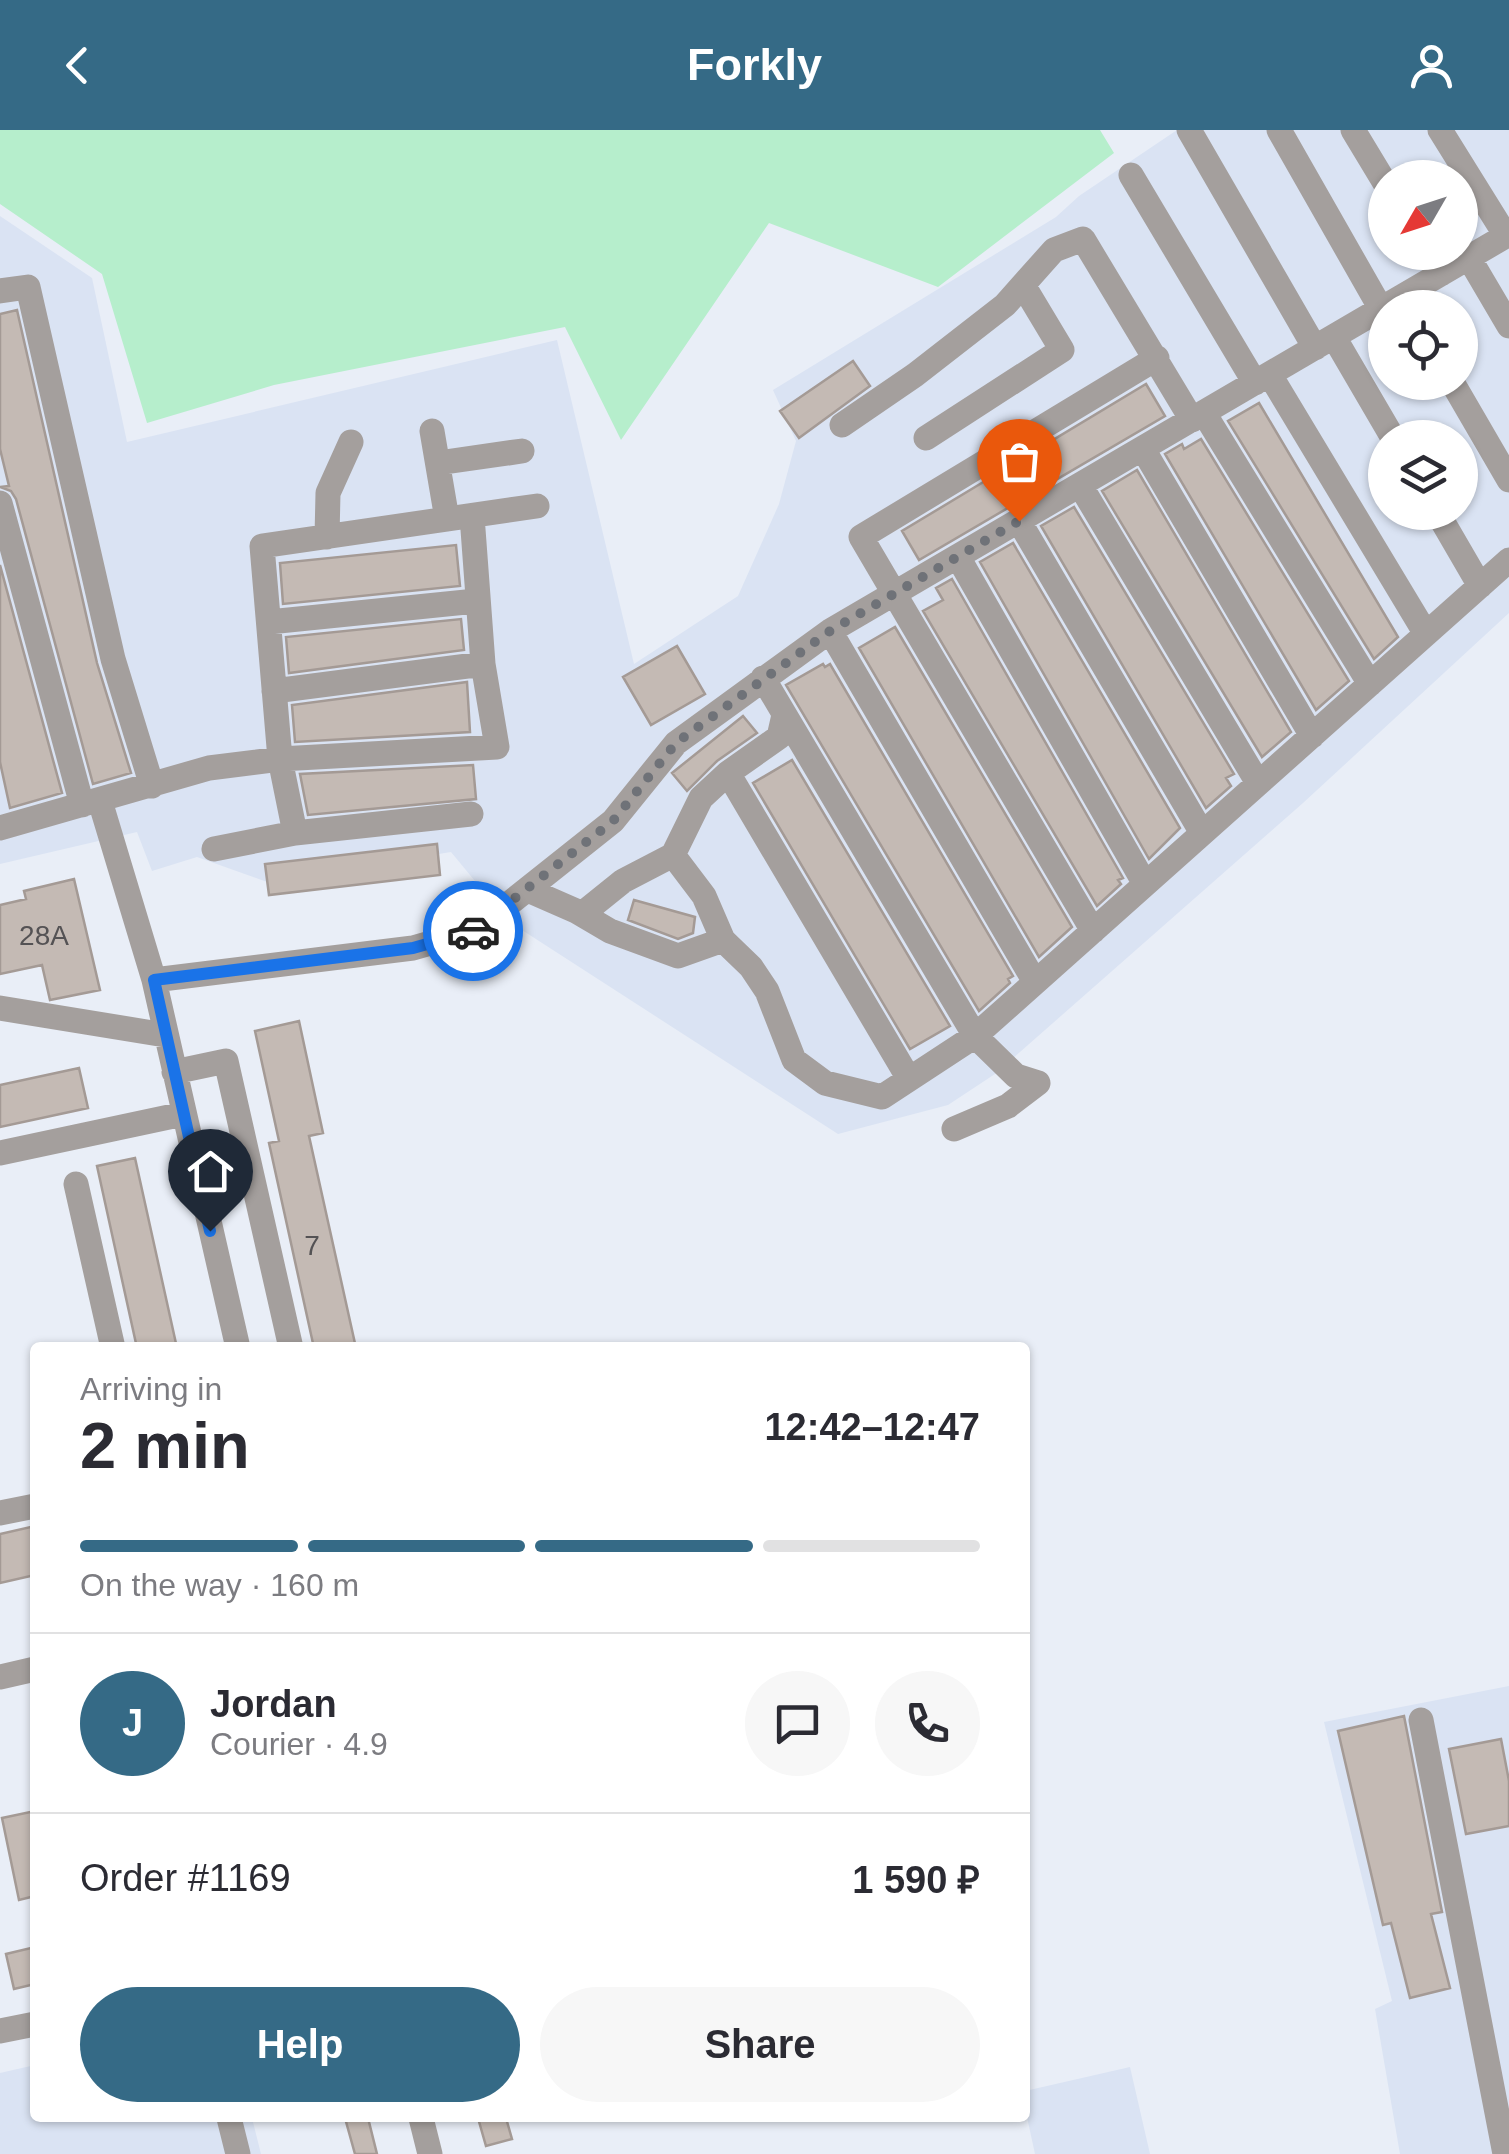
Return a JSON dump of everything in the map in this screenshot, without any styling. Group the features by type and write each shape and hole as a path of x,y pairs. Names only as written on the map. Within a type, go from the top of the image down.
{"street":[{"path":"1189,130 1324,343 1380,420"},
{"path":"1279,130 1387,290"},
{"path":"1353,130 1371,160"},
{"path":"1440,130 1508,235 1478,252"},
{"path":"1132,176 1426,634"},
{"path":"842,425 916,375 1005,305 1054,250 1083,239 1156,358 1198,416 1370,684"},
{"path":"1411,290 1429,270"},
{"path":"1475,270 1509,326"},
{"path":"926,438 1062,350 1023,285"},
{"path":"0,291 28,288 114,658 152,786"},
{"path":"154,980 413,948 476,930 613,821 676,743 830,631 1368,320"},
{"path":"1093,930 862,537 1156,358"},
{"path":"1462,400 1509,480"},
{"path":"0,828 209,768 280,759 497,748 460,518 438,464 432,431"},
{"path":"327,536 328,492 352,442"},
{"path":"1142,449 1312,736"},
{"path":"438,464 522,452"},
{"path":"1080,486 1258,783"},
{"path":"0,503 91,803 154,980 237,1342"},
{"path":"294,833 280,759 262,546 537,506"},
{"path":"1019,521 1202,833"},
{"path":"1447,530 1480,586"},
{"path":"958,557 1146,884"},
{"path":"673,855 704,896 723,940 767,991 794,1060 825,1083 882,1098 974,1036 1509,560"},
{"path":"269,622 476,601"},
{"path":"830,631 1035,982"},
{"path":"274,690 483,664"},
{"path":"763,678 974,1036 1016,1076 1038,1083 1008,1106 954,1129"},
{"path":"582,914 623,881 673,855 701,798 728,773 779,737 784,714"},
{"path":"728,773 909,1080"},
{"path":"214,849 294,833 471,814"},
{"path":"528,890 610,931 678,956 723,940"},
{"path":"0,1008 165,1035"},
{"path":"174,1072 226,1061 290,1342"},
{"path":"0,1153 183,1114"},
{"path":"76,1184 112,1342"},
{"path":"0,1513 30,1507"},
{"path":"0,1676 30,1670"},
{"path":"1420,1720 1505,2154"},
{"path":"0,2032 30,2025"},
{"path":"230,2122 238,2154"},
{"path":"422,2122 430,2154"}],"shaded area":[{"path":"1177,130 1509,130 1509,613 1303,803 995,1074 948,1105 838,1134 508,921 451,852 267,882 197,857 152,871 137,832 0,864 0,216 92,278 127,442 557,340 634,664 738,596 779,504 796,441 773,390 1056,217 1079,196"},
{"path":"1509,1686 1509,2154 1400,2154 1375,2009 1392,2001 1324,1722"},
{"path":"30,2066 30,2122 253,2122 261,2154 0,2154 0,2073"},
{"path":"1130,2067 1150,2154 1035,2154 1028,2122 1030,2090"}],"green space":[{"path":"0,130 1100,130 1114,153 938,287 769,223 621,440 565,327 274,385 147,423 102,274 0,204"}],"building":[{"path":"17,310 97,663 131,773 93,784 16,499 11,491 0,487 9,486 0,449 0,314"},
{"path":"853,361 870,386 799,438 780,411"},
{"path":"1146,384 1165,416 919,560 902,531"},
{"path":"1259,403 1398,637 1374,659 1228,421"},
{"path":"1201,439 1349,681 1316,710 1165,454"},
{"path":"1137,470 1291,732 1262,757 1102,491"},
{"path":"1074,507 1234,774 1226,778 1231,786 1206,808 1041,526"},
{"path":"1013,543 1180,828 1149,859 980,562"},
{"path":"456,545 460,586 283,604 280,563"},
{"path":"0,565 62,793 10,808 0,762"},
{"path":"952,579 1123,878 1097,906 923,611 943,600 936,588"},
{"path":"461,619 464,650 289,673 286,637"},
{"path":"895,627 1072,927 1039,957 859,648"},
{"path":"677,646 705,694 651,725 623,677"},
{"path":"823,664 830,664 1013,976 979,1011 786,685"},
{"path":"467,682 470,732 295,742 292,705"},
{"path":"743,716 757,733 717,761 687,791 672,773"},
{"path":"792,760 950,1026 910,1049 753,783"},
{"path":"473,765 476,799 308,815 300,774"},
{"path":"437,844 440,875 269,895 265,864"},
{"path":"74,879 100,990 50,1000 42,965 0,974 0,905 26,899 24,891"},
{"path":"634,900 695,917 693,933 678,939 628,920"},
{"path":"299,1021 323,1133 309,1136 355,1342 313,1342 269,1143 279,1141 255,1031"},
{"path":"79,1068 88,1108 0,1127 0,1085"},
{"path":"135,1158 176,1342 136,1342 97,1166"},
{"path":"30,1527 30,1576 0,1583 0,1534"},
{"path":"1404,1716 1442,1912 1431,1914 1450,1988 1410,1998 1391,1923 1383,1925 1338,1731"},
{"path":"1501,1739 1509,1781 1509,1826 1466,1834 1449,1749"},
{"path":"30,1812 30,1897 19,1900 2,1818"},
{"path":"30,1948 30,1985 14,1989 6,1954"},
{"path":"346,2122 369,2122 377,2154 355,2154"},
{"path":"479,2122 507,2122 512,2139 486,2146"}],"way so far":[{"path":"473,931 613,821 676,743 830,631 1019,521"}],"route":[{"path":"210,1231 154,980 413,948 473,931"}]}
